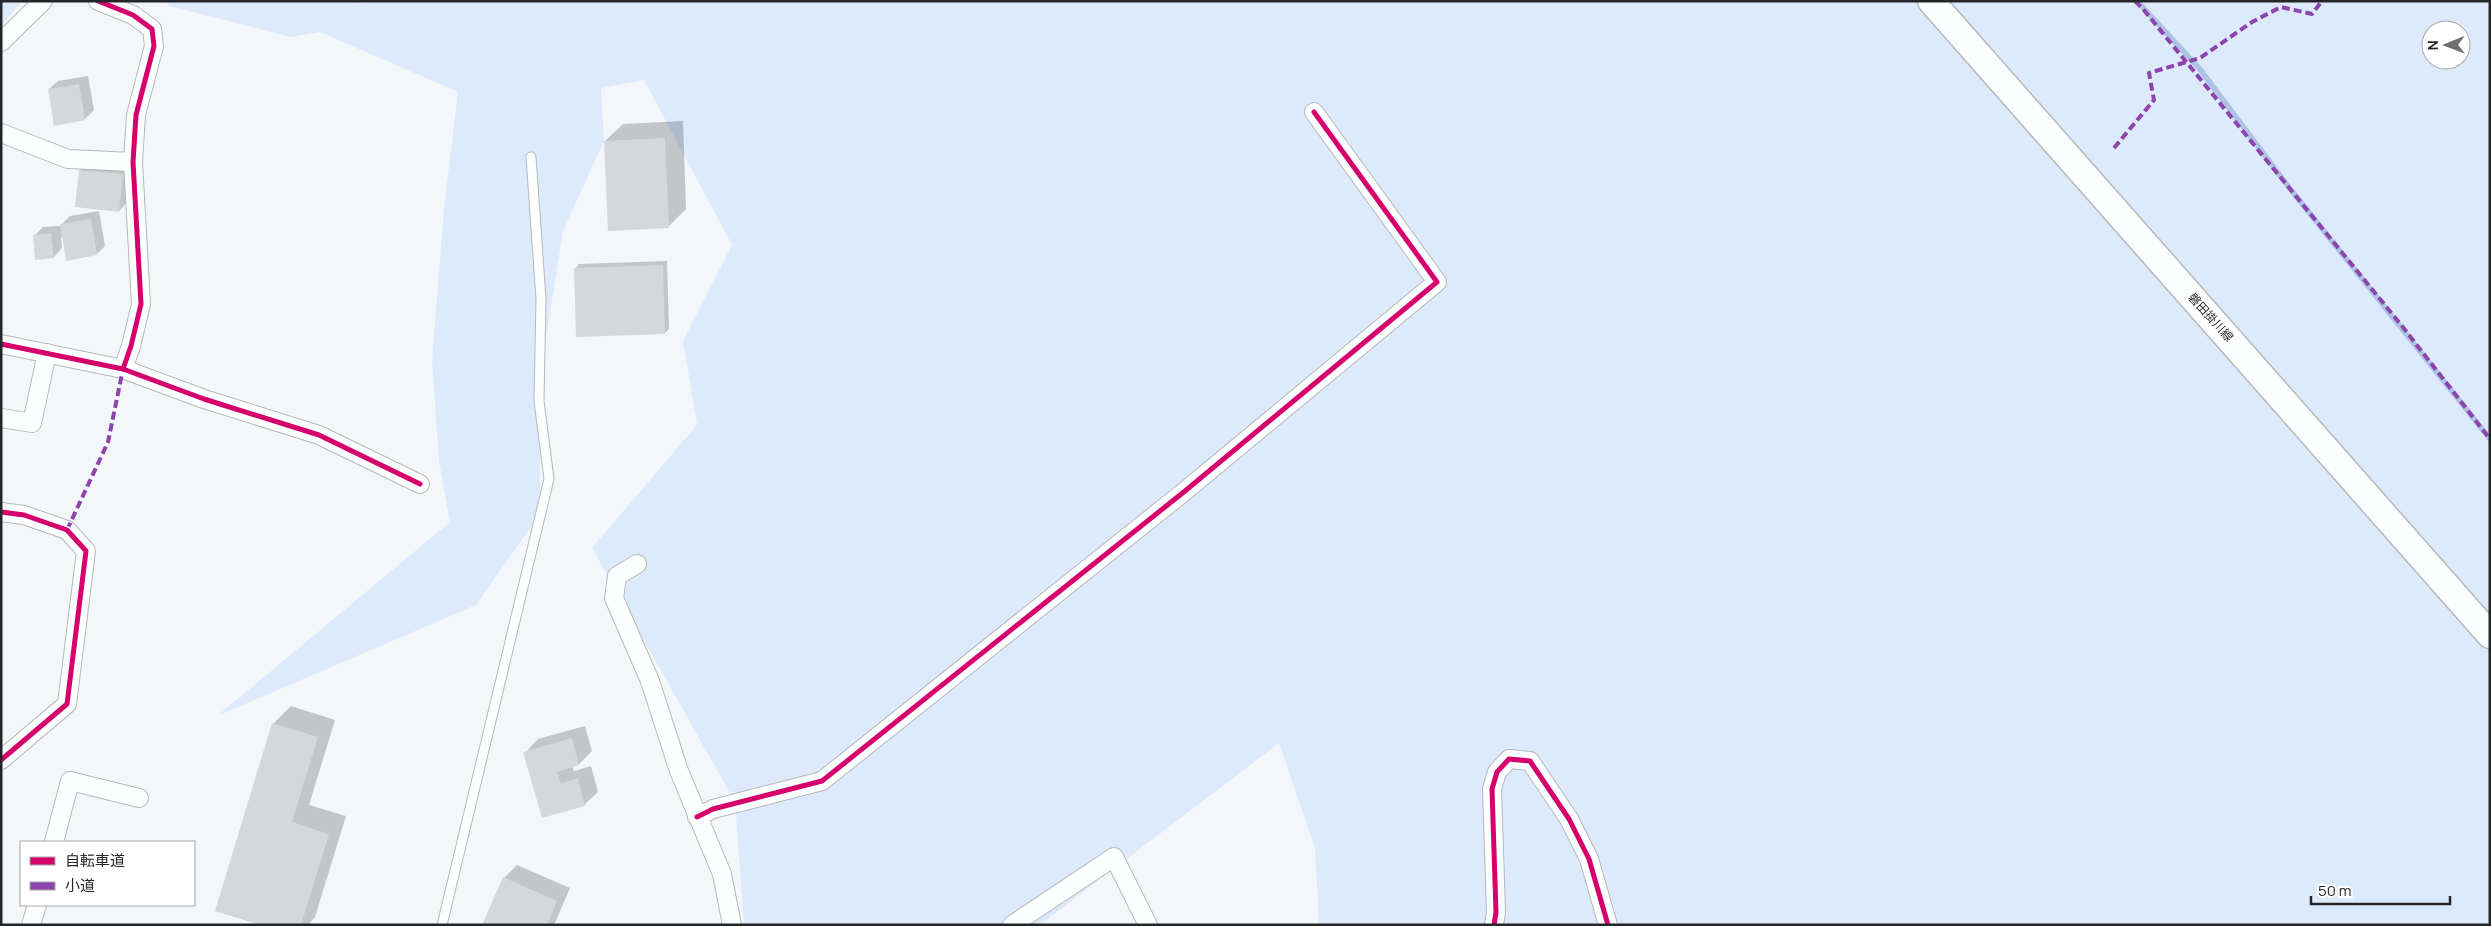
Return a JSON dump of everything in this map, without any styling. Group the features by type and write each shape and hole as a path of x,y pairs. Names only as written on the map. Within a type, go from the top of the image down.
{"main road":[{"name":"磐田掛川線","path":"1931,1 2490,634"}],"street":[{"path":"1,42 43,1"},
{"path":"98,1 132,15 152,29 154,46 136,115 133,162 141,304 131,346 123,369"},
{"path":"697,817 714,809 822,781 1185,491 1437,282 1314,112"},
{"path":"1,133 68,159 133,162"},
{"path":"1,344 123,369 204,399 318,435 420,484"},
{"path":"1,418 32,423 47,353"},
{"path":"1,512 24,515 67,530 86,551 68,704 1,760"},
{"path":"637,564 616,576 614,598 650,681 679,771 722,874 732,925"},
{"path":"1494,925 1496,912 1492,789 1497,772 1509,759 1530,761 1569,819 1589,859 1608,925"},
{"path":"54,841 70,781 138,798"},
{"path":"1012,925 1114,857 1148,925"},
{"path":"31,925 37,906"}],"lane":[{"path":"442,925 548,479 539,401 541,299 531,158"}],"shaded area":[{"path":"1,1 22,1 1,26"},
{"path":"166,1 362,1 358,4 376,1 2490,1 2490,925 1319,925 1315,848 1279,743 1040,925 744,925 735,802 592,548 697,425 683,341 732,245 644,80 601,88 604,141 563,231 540,376 540,514 476,605 217,716 450,522 439,462 432,361 444,208 458,92 320,32 291,37 169,6"}],"building":[{"path":"79,84 85,120 54,126 48,89"},
{"path":"665,138 669,228 608,231 604,141"},
{"path":"79,170 123,174 119,212 75,207"},
{"path":"91,219 97,255 66,261 60,224"},
{"path":"51,233 54,258 35,260 33,235"},
{"path":"663,265 665,334 576,337 574,268"},
{"path":"272,723 318,737 292,822 329,834 301,925 260,925 215,911"},
{"path":"572,738 579,765 557,772 561,783 578,778 585,806 542,818 523,752"},
{"path":"503,877 557,901 547,925 482,925"}],"waterway":[{"path":"2137,1 2199,68 2288,186 2490,439"}],"marked path":[{"path":"2135,1 2402,326 2490,439"},
{"path":"2114,148 2154,100 2149,73 2200,58 2252,22 2281,7 2312,14 2322,1"},
{"path":"67,530 108,442 123,369"}],"cycle path":[{"path":"98,1 133,15 152,29 154,46 136,115 133,162 141,304 131,346 123,369"},
{"path":"697,817 713,809 822,781 1185,491 1437,282 1314,112"},
{"path":"1,344 123,369 204,399 319,435 420,484"},
{"path":"1,512 24,515 67,530 86,551 67,704 1,760"},
{"path":"1494,925 1496,912 1492,789 1497,772 1509,759 1530,761 1569,819 1589,859 1608,925"}]}
